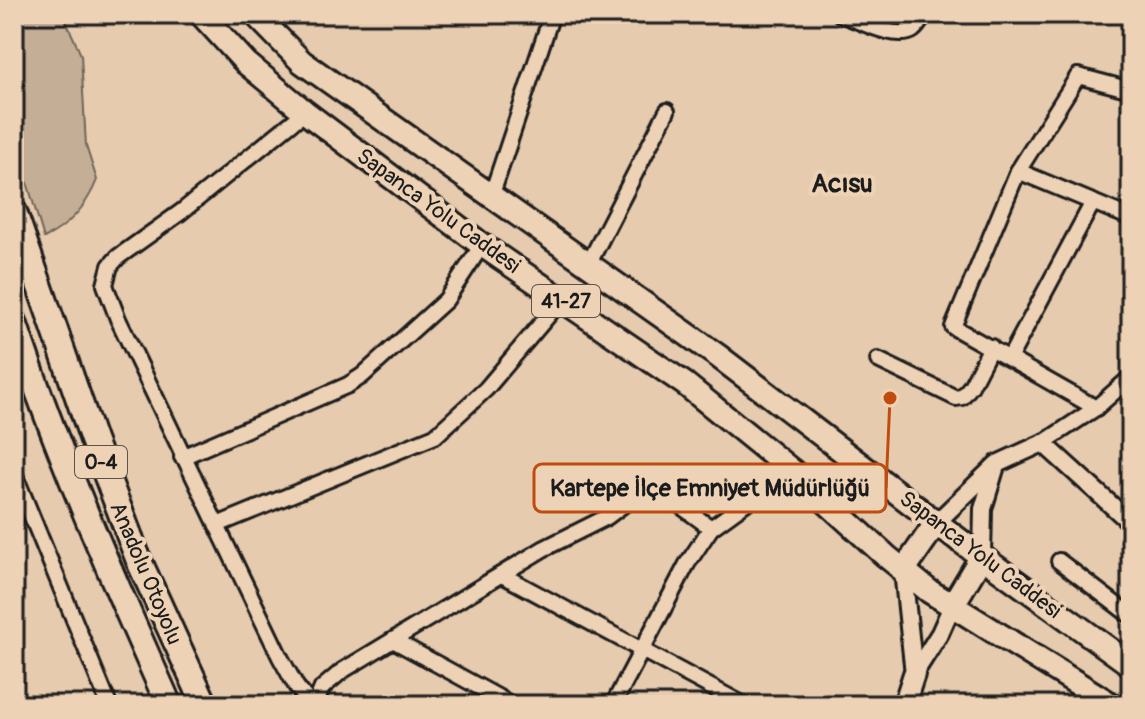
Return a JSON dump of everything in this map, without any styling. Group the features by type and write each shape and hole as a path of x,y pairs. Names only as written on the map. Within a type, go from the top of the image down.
{"highway":[{"name":"Sapanca Yolu Caddesi","path":"201,14 246,63 305,112 482,245 685,384 791,470 903,571 952,606 1112,705"},
{"name":"Sapanca Yolu Caddesi","path":"255,14 302,62 718,356 1131,665"},
{"name":"Anadolu Otoyolu","path":"14,212 129,535 205,705"},
{"name":"Anadolu Otoyolu","path":"14,322 84,507 169,705"},
{"path":"903,571 937,522"},
{"path":"952,606 982,556"}],"main road":[{"path":"904,705 914,674"}],"street":[{"path":"491,197 552,14"},
{"path":"840,14 891,33 910,32 925,14"},
{"path":"1096,408 953,327 1018,171 1078,76 1131,90"},
{"path":"588,265 667,111"},
{"path":"305,112 181,212 118,257 106,276 105,285 182,457 280,657 296,686 313,705 330,679 543,549 607,517 651,484 711,528"},
{"path":"1018,171 1131,218"},
{"path":"1010,357 1093,202"},
{"path":"182,457 348,385 362,376 446,300 482,245"},
{"path":"217,525 435,436 486,389 563,298"},
{"path":"878,360 956,398 962,397 971,386 991,347"},
{"path":"937,522 997,464 1043,443 1096,408 1131,377"},
{"path":"1043,443 1131,523"},
{"path":"982,556 983,509 987,487 997,464"},
{"path":"613,705 687,564 711,528 791,470"},
{"path":"14,473 109,705"},
{"path":"1059,561 1131,616"},
{"path":"903,571 914,674"},
{"path":"502,575 744,705"},
{"path":"914,674 940,633 952,606"},
{"path":"393,640 512,705"}],"shaded area":[{"path":"14,14 63,14 81,55 86,146 97,180 76,214 44,238 14,139"}],"place":[{"name":"Kartepe İlçe Emniyet Müdürlüğü","path":"890,398"}],"district":[{"name":"Acısu","path":"842,183"}]}
